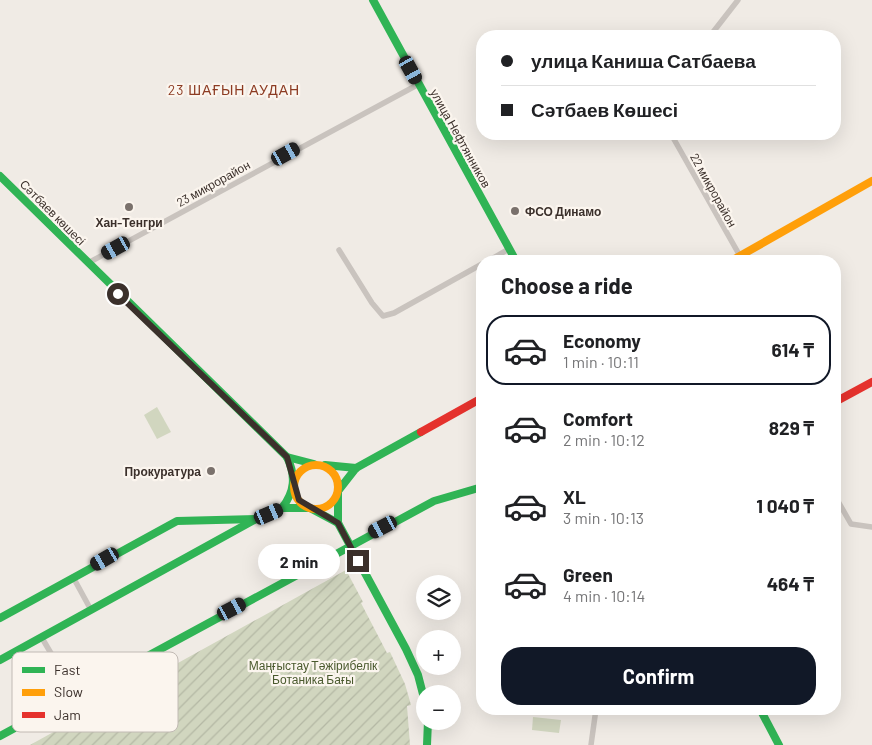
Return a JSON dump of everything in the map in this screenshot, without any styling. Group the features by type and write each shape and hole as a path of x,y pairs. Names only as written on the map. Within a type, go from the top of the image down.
{"main road":[{"name":"улица Нефтянников","path":"373,0 513,255"},
{"name":"Сәтбаев көшесі","path":"0,176 287,457"},
{"path":"742,255 872,181"},
{"path":"841,399 872,382"},
{"path":"15,652 256,519 282,508 317,509 330,504 356,468 476,401"},
{"path":"287,457 326,467 336,477 338,523 406,649 421,685"},
{"path":"287,457 295,482 294,488 299,500 338,523"},
{"path":"282,508 291,497 295,482 302,471 313,465 356,468"},
{"path":"153,652 434,501 476,489"},
{"path":"0,618 177,522 256,519"},
{"path":"0,660 12,654"},
{"path":"763,715 779,745"},
{"path":"0,736 12,729"},
{"path":"427,745 428,730"}],"street":[{"path":"715,30 738,0"},
{"name":"23 микрорайон","path":"89,264 418,84"},
{"name":"22 микрорайон","path":"674,140 739,255"},
{"path":"499,255 510,249"},
{"path":"339,250 372,303 383,316 394,313 476,267"},
{"path":"841,506 851,524 872,526"},
{"path":"73,577 91,610"},
{"path":"42,638 50,652"},
{"path":"591,745 595,715"}],"green space":[{"path":"157,407 171,432 157,439 144,415"},
{"name":"Маңғыстау Тәжірибелік Ботаника Бағы","path":"346,570 363,602 361,603 387,653 390,652 405,684 411,705 407,706 410,745 30,745 53,732 178,732 178,663"},
{"path":"533,717 561,720 559,733 532,730"}],"traffic: fast":[{"path":"373,0 513,255"},
{"path":"0,176 287,457 292,471 293,483 290,496 282,508"},
{"path":"421,432 356,468 338,491 338,523 406,649 421,685"},
{"path":"287,457 314,464"},
{"path":"325,465 356,468"},
{"path":"155,652 434,501 476,489"},
{"path":"15,652 256,519 282,508 310,508 338,523"},
{"path":"0,618 177,521 256,519"},
{"path":"0,660 12,653"},
{"path":"763,715 779,745"},
{"path":"0,736 12,730"},
{"path":"427,745 428,730"}],"traffic: slow":[{"path":"742,255 872,181"},
{"path":"316,465 328,469 334,475 338,487 334,499 328,505 316,509 304,505 298,499 294,487 298,475 304,469 316,465"}],"traffic: jam":[{"path":"841,399 872,382"},
{"path":"421,432 476,401"}],"place":[{"name":"Хан-Тенгри","path":"129,207"},
{"name":"ФСО Динамо","path":"515,211"},
{"name":"Прокуратура","path":"211,471"}],"district":[{"name":"23 ШАҒЫН АУДАН","path":"234,89"}],"route":[{"path":"118,294 287,457 295,482 294,488 299,500 304,505 338,523 358,561"}]}
